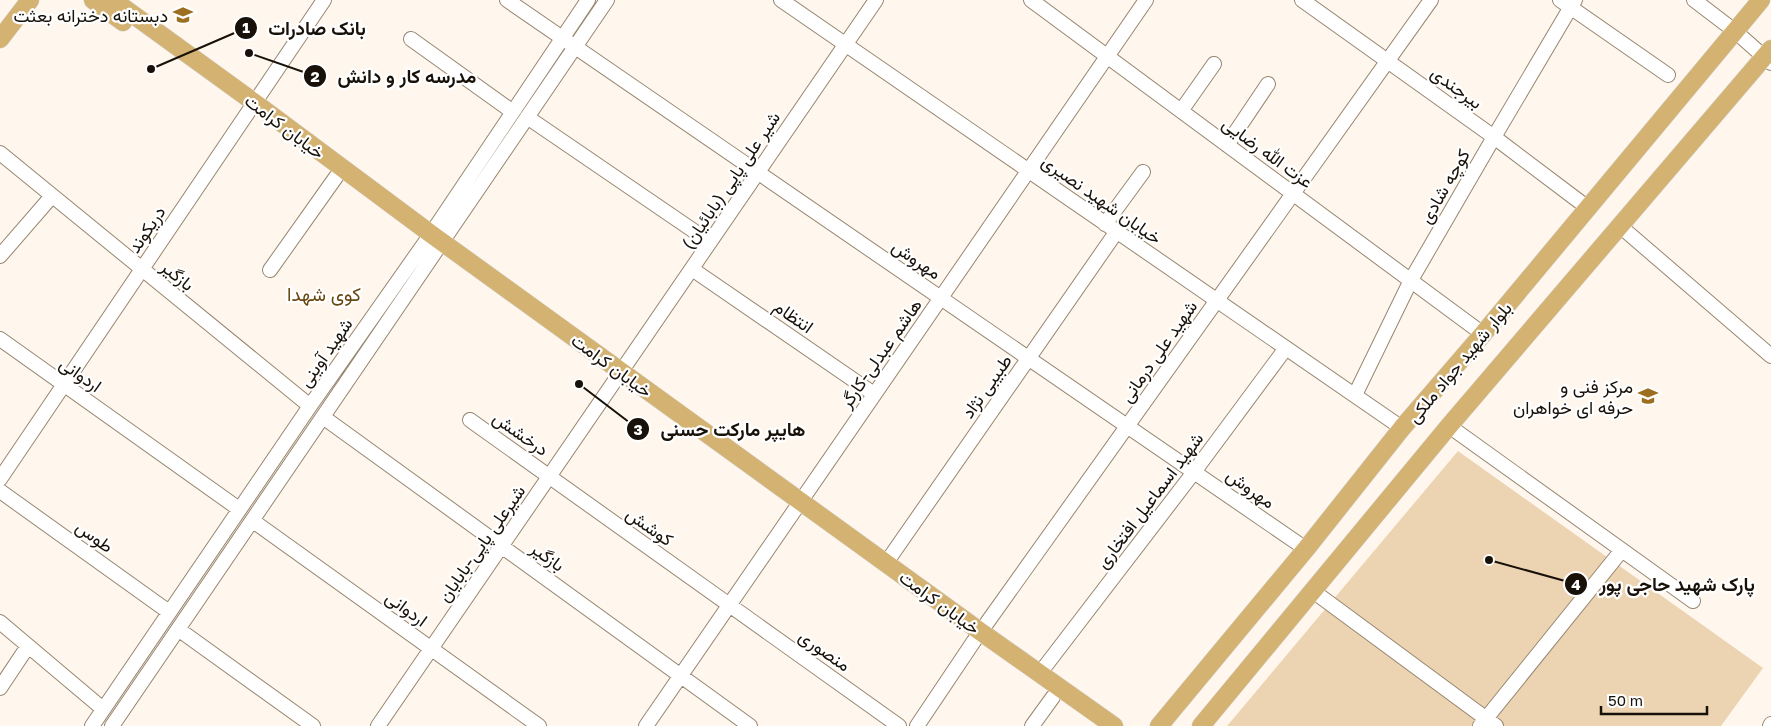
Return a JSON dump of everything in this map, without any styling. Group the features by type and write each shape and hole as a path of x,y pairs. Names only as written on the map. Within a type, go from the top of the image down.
{"main road":[{"path":"0,20 16,0"},
{"path":"0,39 30,0"},
{"name":"خیابان کرامت","path":"93,0 252,107 336,177 434,243"},
{"name":"خیابان کرامت","path":"113,0 434,243 618,377 978,636 1040,673 1114,726"},
{"name":"بلوار شهید جواد ملکی","path":"1159,726 1402,428 1483,334 1761,0"},
{"name":"بلوار شهید جواد ملکی","path":"1201,726 1449,426 1620,226 1769,57"},
{"name":"خیابان کرامت","path":"798,505 886,563 1053,697 1094,726"}],"street":[{"name":"دریکوند","path":"0,479 324,0"},
{"name":"مهروش","path":"507,0 1306,548"},
{"name":"شهید آوینی","path":"112,726 323,417 434,243 513,112 588,0"},
{"name":"شهید آوینی","path":"92,726 310,406 527,117 607,0"},
{"name":"خیابان شهید نصیری","path":"781,0 1402,428"},
{"name":"شیر علی پاپی (بابائیان)","path":"618,377 876,0"},
{"name":"هاشم عبدلی-کارگر","path":"646,726 1146,0"},
{"name":"بیرجندی","path":"1302,0 1494,136 1588,208"},
{"name":"شهید علی درمانی","path":"917,726 978,636 1431,0"},
{"path":"1694,0 1769,57"},
{"name":"عزت الله رضایی","path":"1040,3 1107,56 1483,334"},
{"path":"1569,3 1668,75"},
{"name":"کوچه شادی","path":"1355,395 1411,280 1569,3"},
{"path":"412,39 513,112"},
{"path":"1181,111 1214,64"},
{"path":"1227,145 1268,84"},
{"path":"527,117 710,242"},
{"name":"بازگیر","path":"0,153 310,406"},
{"name":"طبیبی نژاد","path":"886,563 1029,358 1143,172"},
{"path":"270,270 336,177"},
{"path":"0,256 52,196"},
{"path":"1620,226 1771,356"},
{"name":"انتظام","path":"692,269 874,394"},
{"name":"اردوانی","path":"0,340 239,510"},
{"name":"شهید اسماعیل افتخاری","path":"1040,673 1286,348"},
{"name":"شیرعلی پاپی-بابایان","path":"378,726 618,377"},
{"name":"بازگیر","path":"323,417 750,726"},
{"name":"درخشش","path":"470,420 550,477"},
{"path":"1449,426 1693,601"},
{"name":"کوشش","path":"550,477 729,605"},
{"name":"طوس","path":"0,491 169,612"},
{"name":"اردوانی","path":"253,521 538,726"},
{"path":"1313,591 1487,723 1622,550"},
{"name":"منصوری","path":"729,605 900,726"},
{"path":"0,622 103,709"},
{"path":"178,630 313,726"},
{"path":"0,688 28,646"},
{"path":"1032,726 1053,697"}],"shaded area":[{"path":"1458,451 1763,668 1721,726 1227,726"}],"place":[{"name":"دبستانه دخترانه بعثت","path":"183,15"},
{"name":"مدرسه کار و دانش","path":"249,53"},
{"name":"بانک صادرات","path":"151,69"},
{"name":"هایپر مارکت حسنی","path":"579,384"},
{"name":"مرکز فنی و حرفه ای خواهران","path":"1648,396"},
{"name":"پارک شهید حاجی پور","path":"1489,560"}],"district":[{"name":"کوی شهدا","path":"324,293"}]}
